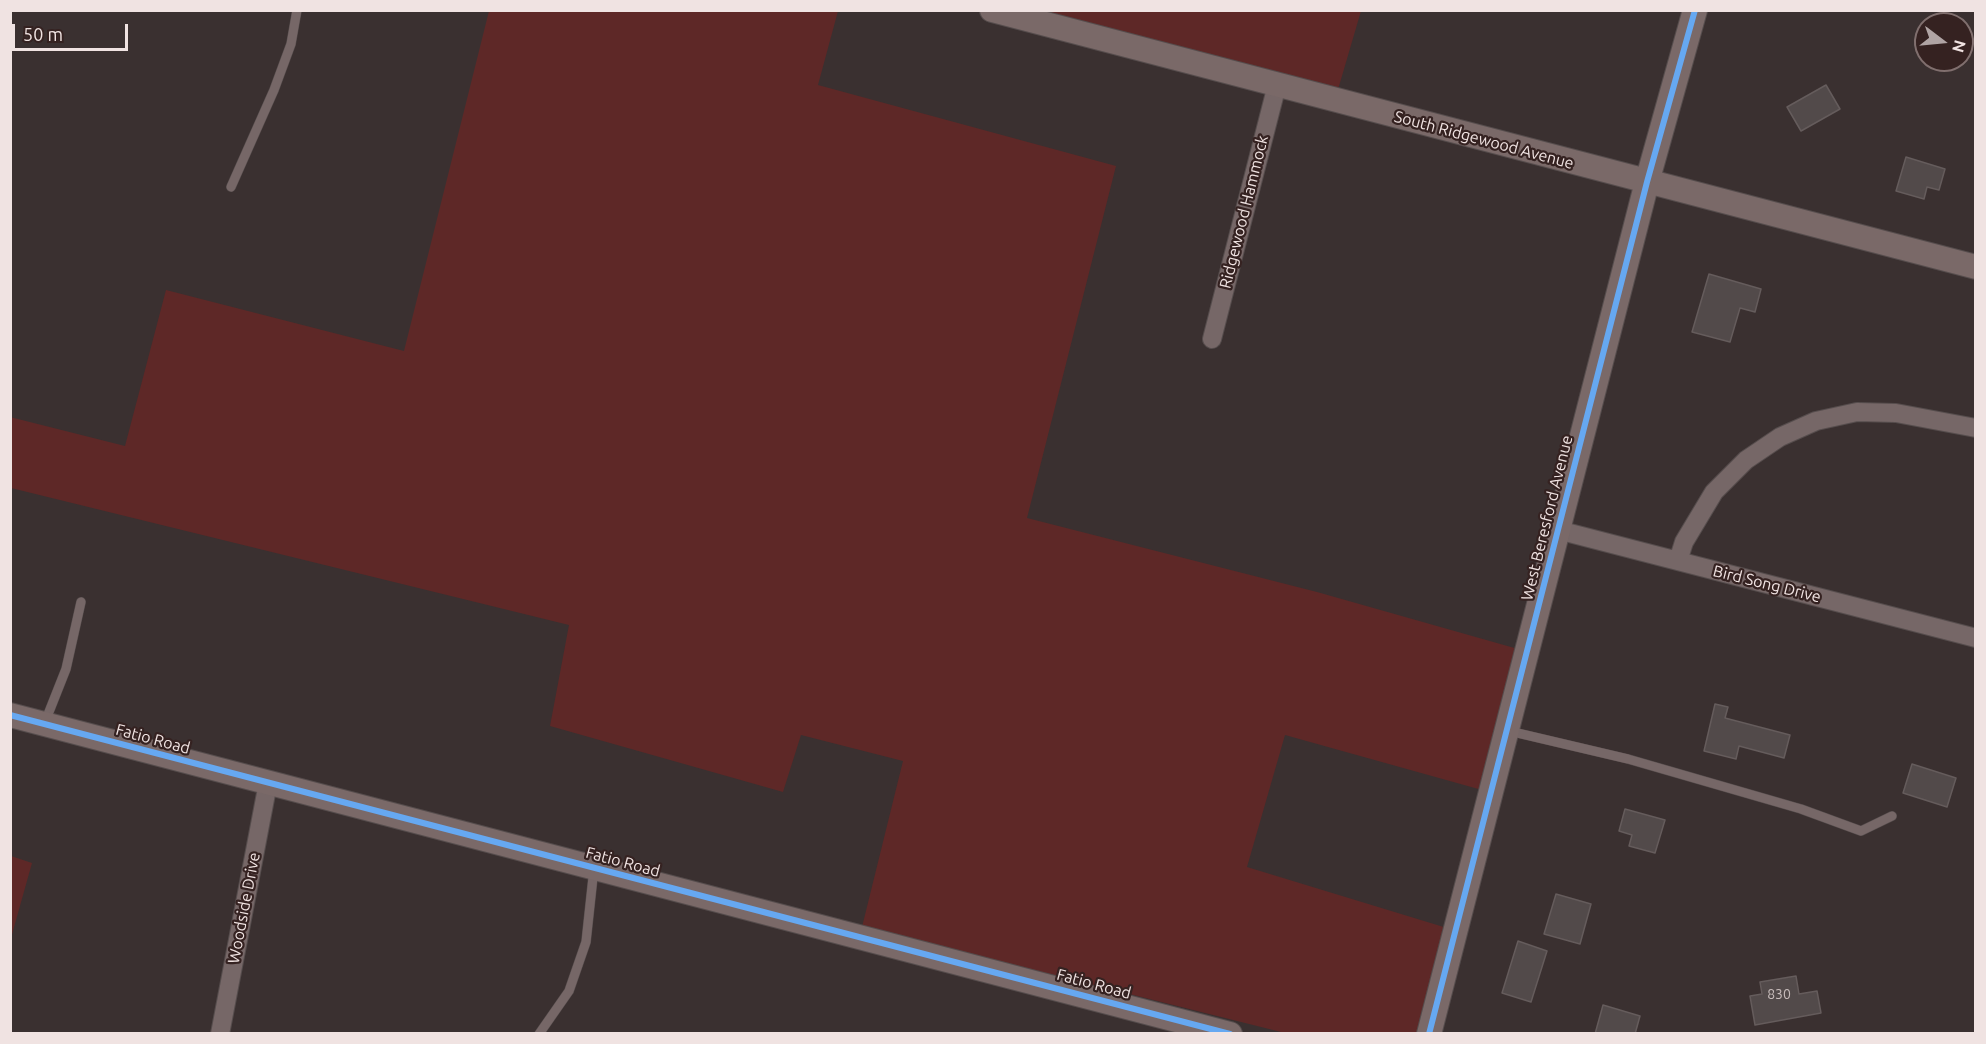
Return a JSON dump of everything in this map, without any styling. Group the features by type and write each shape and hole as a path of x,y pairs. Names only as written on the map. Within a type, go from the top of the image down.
{"street":[{"name":"South Ridgewood Avenue","path":"992,10 1976,267"},
{"name":"West Beresford Avenue","path":"1429,1034 1647,182 1695,10"},
{"name":"Ridgewood Hammock","path":"1212,339 1277,85"},
{"path":"1678,561 1684,542 1714,492 1746,460 1780,437 1816,421 1857,412 1896,413 1976,429"},
{"name":"Bird Song Drive","path":"1558,530 1976,638"},
{"name":"Fatio Road","path":"10,715 1230,1034"},
{"name":"Woodside Drive","path":"220,1034 268,783"}],"lane":[{"path":"231,187 278,81 291,44 297,10"},
{"path":"44,724 66,669 81,602"},
{"path":"1507,730 1628,759 1801,809 1861,831 1892,816"},
{"path":"539,1034 569,991 586,942 594,868"}],"shaded area":[{"path":"489,11 838,11 818,85 1116,166 1027,518 1317,592 1518,649 1482,790 1285,735 1247,867 1447,928 1420,1033 1285,1033 862,927 903,761 801,735 783,792 550,726 569,625 11,488 10,417 125,446 166,290 404,351"},
{"path":"1024,11 1361,11 1337,93"},
{"path":"10,856 32,863 11,938"}],"building":[{"path":"1826,85 1840,109 1801,131 1787,107"},
{"path":"1906,157 1945,169 1939,190 1927,187 1924,199 1896,191"},
{"path":"1709,274 1761,289 1755,312 1740,308 1730,342 1692,332"},
{"path":"1715,704 1728,707 1725,718 1790,735 1784,758 1739,746 1736,759 1704,751"},
{"path":"1912,764 1956,778 1947,807 1903,793"},
{"path":"1625,809 1665,820 1655,853 1629,846 1632,835 1619,831"},
{"path":"1556,894 1591,904 1580,944 1544,934"},
{"path":"1518,941 1547,951 1531,1002 1502,993"},
{"path":"1796,976 1799,994 1817,991 1821,1013 1755,1025 1750,996 1762,994 1760,982"},
{"path":"1603,1005 1640,1016 1635,1034 1595,1034"}],"cycle path":[{"path":"1429,1034 1647,182 1695,10"},
{"path":"10,715 1230,1034"}]}
